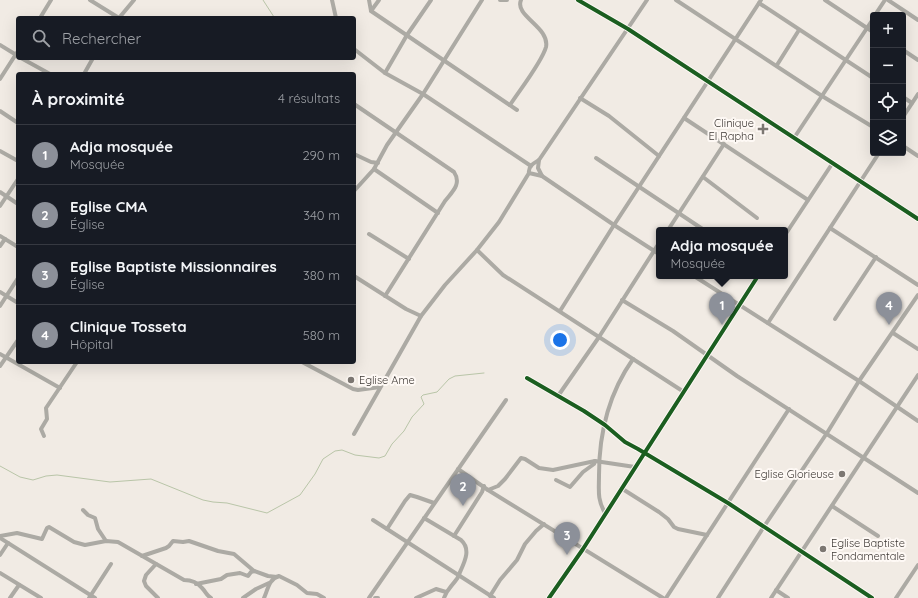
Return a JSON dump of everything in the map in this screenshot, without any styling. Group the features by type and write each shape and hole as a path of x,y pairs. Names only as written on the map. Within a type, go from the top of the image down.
{"street":[{"path":"41,16 51,0"},
{"path":"90,0 116,16"},
{"path":"121,16 134,0"},
{"path":"332,0 336,16"},
{"path":"369,0 371,11 517,110"},
{"path":"371,11 379,0"},
{"path":"385,73 407,35 431,0"},
{"path":"356,188 374,169 387,145 423,94 482,0"},
{"path":"500,0 507,0"},
{"path":"510,105 542,56 546,46 544,34 521,10 521,0"},
{"path":"578,0 628,29 918,219"},
{"path":"354,434 421,316 499,222 529,173 528,169 539,160 647,0"},
{"path":"676,0 822,96 870,124"},
{"path":"825,0 870,30"},
{"path":"877,12 885,0"},
{"path":"888,0 918,20"},
{"path":"560,310 638,187 760,2 799,30 870,76"},
{"path":"794,138 870,24"},
{"path":"776,65 799,30"},
{"path":"0,45 16,53"},
{"path":"356,51 385,73 423,94 531,166"},
{"path":"906,52 918,60"},
{"path":"0,79 16,55"},
{"path":"25,60 46,72"},
{"path":"85,72 92,60"},
{"path":"906,112 918,94"},
{"path":"580,98 609,116 659,156"},
{"path":"906,99 912,103"},
{"path":"356,105 454,172 458,180 456,187 385,296"},
{"path":"0,111 16,122"},
{"path":"684,118 808,200"},
{"path":"670,227 724,144"},
{"path":"906,148 918,156"},
{"path":"0,151 16,160"},
{"path":"356,155 371,162 378,163"},
{"path":"768,323 877,156"},
{"path":"596,158 699,227"},
{"path":"539,160 538,168 542,176"},
{"path":"788,230 832,164"},
{"path":"374,169 438,213"},
{"path":"529,173 542,176 654,251"},
{"path":"703,177 757,218"},
{"path":"0,206 16,182"},
{"path":"0,192 16,203"},
{"path":"830,228 918,285"},
{"path":"369,234 409,259"},
{"path":"0,236 16,246"},
{"path":"0,246 5,239"},
{"path":"558,396 599,337 656,248"},
{"path":"477,250 503,275 560,310 684,392"},
{"path":"835,319 876,257"},
{"path":"356,277 406,310 421,316"},
{"path":"699,279 859,381 918,421"},
{"path":"549,598 645,454 756,279"},
{"path":"0,306 16,281"},
{"path":"0,292 16,302"},
{"path":"718,598 827,433 859,381 918,294"},
{"path":"622,300 674,331 736,376 827,433 918,493"},
{"path":"893,333 918,349"},
{"path":"0,366 16,343"},
{"path":"0,354 16,363"},
{"path":"605,513 598,496 597,461 607,413 620,379 633,359"},
{"path":"18,364 60,388"},
{"path":"44,436 41,429 47,419 46,408 76,364"},
{"path":"305,364 342,385 353,389 358,390 380,387"},
{"path":"771,598 918,375"},
{"path":"526,378 605,425 625,442 728,503 872,598"},
{"path":"369,598 506,400"},
{"path":"458,469 583,549 664,598 789,409"},
{"path":"454,536 482,492 486,488 498,486 521,458 526,459 539,468 553,470 597,461 635,467"},
{"path":"556,480 570,487 583,472 597,461"},
{"path":"621,488 663,515 674,527 707,535"},
{"path":"387,529 410,495 434,503"},
{"path":"832,506 878,536"},
{"path":"83,510 88,515 95,518 98,529 106,541"},
{"path":"424,518 463,542 467,552 466,560 459,575 456,581 446,592 444,598"},
{"path":"373,520 492,597 500,580 517,560 525,544 544,524"},
{"path":"0,537 17,533 42,539 46,528 49,527 80,544 90,545 106,541 118,542 184,580 190,580 202,587 207,596 211,598"},
{"path":"0,537 90,597 95,598"},
{"path":"142,556 166,548 174,541 189,541 218,551 234,554 254,572 268,576 282,577 307,593 317,594 324,598"},
{"path":"0,555 8,543"},
{"path":"90,597 111,564"},
{"path":"156,564 146,575 144,581 145,585 158,598"},
{"path":"896,598 918,565"},
{"path":"196,584 220,579 227,575 240,573 248,576 251,572 254,572"},
{"path":"0,573 40,598"},
{"path":"243,598 256,589 270,583 277,577"},
{"path":"264,598 270,583"},
{"path":"10,598 19,585"},
{"path":"416,598 436,589 446,592"},
{"path":"776,590 788,598"}],"waterway":[{"path":"263,0 273,16"},
{"path":"0,466 20,477 33,480 46,476 57,475 110,482 151,479 203,500 227,503 267,513 300,495 315,474 323,459 335,451 342,450 355,455 379,458 385,456 392,444 404,431 412,417 424,404 421,397 423,395 437,392 449,379 455,376 484,373"}],"cycle path":[{"path":"578,0 628,29 918,219"},
{"path":"549,598 583,549 756,279"},
{"path":"527,378 584,411 605,425 625,442 728,503 872,598"}],"place":[{"name":"Clinique El Rapha","path":"763,129"},
{"name":"Adja mosquée","path":"722,325"},
{"name":"Clinique Tosseta","path":"889,325"},
{"name":"Eglise Ame","path":"351,380"},
{"name":"Eglise Glorieuse","path":"842,474"},
{"name":"Eglise CMA","path":"463,506"},
{"name":"Eglise Baptiste Fondamentale","path":"823,549"},
{"name":"Eglise Baptiste Missionnaires","path":"567,555"}]}
